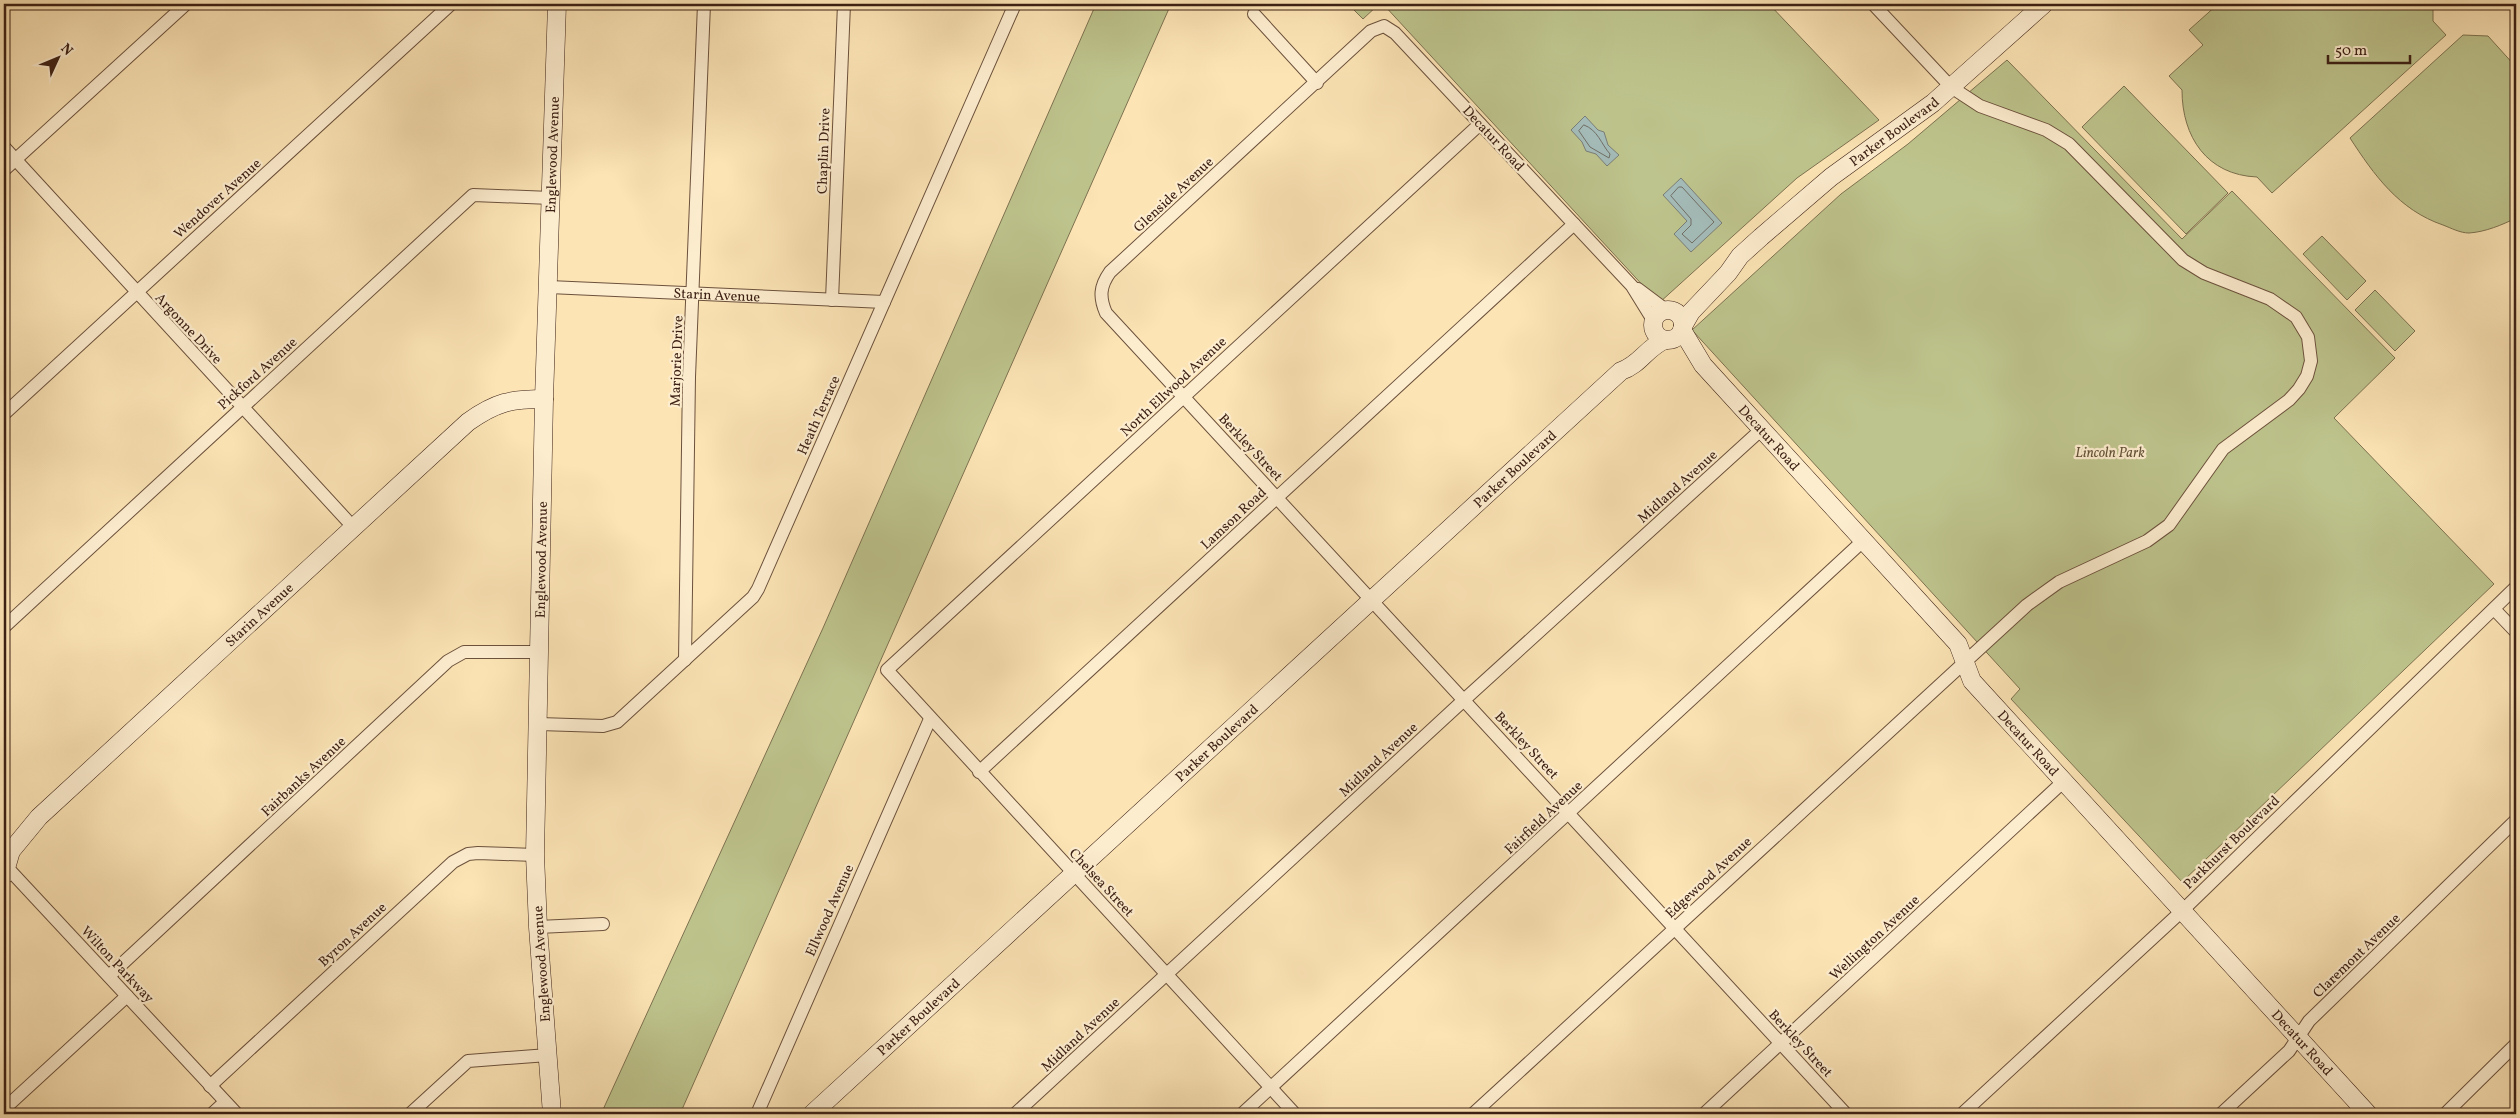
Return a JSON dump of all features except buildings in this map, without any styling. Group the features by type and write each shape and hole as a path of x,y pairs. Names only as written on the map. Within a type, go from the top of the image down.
{"street":[{"path":"4,170 186,4"},
{"name":"Wendover Avenue","path":"4,414 451,4"},
{"name":"Englewood Avenue","path":"552,1114 538,927 535,855 544,400 557,4"},
{"name":"Marjorie Drive","path":"685,660 689,377 704,4"},
{"name":"Chaplin Drive","path":"832,300 844,4"},
{"name":"Heath Terrace","path":"539,724 610,725 623,718 753,597 1015,4"},
{"name":"Edgewood Avenue","path":"1473,1114 1964,662 2044,592 2076,573 2147,541 2169,525 2223,449 2289,400 2307,376 2311,361 2308,337 2296,317 2270,299 2193,268 2069,144 2046,130 1980,106 1951,87 1873,4"},
{"name":"Parker Boulevard","path":"1621,371 1625,360 1661,316 1685,304 1702,284 1722,266 1740,256 1818,187 1913,118 1951,87 2044,4"},
{"path":"1254,14 1317,83"},
{"name":"Decatur Road","path":"1372,31 1384,26 1391,29 1661,316"},
{"name":"Glenside Avenue","path":"1183,396 1106,313 1100,295 1105,279 1372,31"},
{"name":"North Ellwood Avenue","path":"886,670 1480,124"},
{"name":"Argonne Drive","path":"4,147 354,528"},
{"name":"Pickford Avenue","path":"4,627 473,195 551,198"},
{"name":"Lamson Road","path":"978,772 1574,224"},
{"name":"Parker Boulevard","path":"812,1114 1621,371 1632,367 1651,348 1675,334 1691,312 1728,273 1740,256"},
{"name":"Starin Avenue","path":"549,287 884,302"},
{"path":"1661,316 1681,318 1675,334 1657,336 1661,316"},
{"name":"Decatur Road","path":"1675,334 1763,428 1958,644 1972,681 2368,1114"},
{"name":"Berkley Street","path":"1183,396 1465,699 1846,1114"},
{"name":"Starin Avenue","path":"5,869 11,850 40,817 485,410 502,402 544,400"},
{"name":"Midland Avenue","path":"1016,1114 1465,699 1763,428"},
{"name":"Fairfield Avenue","path":"1242,1114 1864,540"},
{"name":"Parkhurst Boulevard","path":"1962,1114 2182,910 2516,587"},
{"path":"2494,609 2516,632"},
{"name":"Fairbanks Avenue","path":"109,976 448,661 464,652 540,652"},
{"name":"Chelsea Street","path":"886,670 1295,1114"},
{"name":"Ellwood Avenue","path":"757,1114 930,718"},
{"name":"Wellington Avenue","path":"1704,1114 2064,781"},
{"name":"Claremont Avenue","path":"2221,1114 2289,1051 2309,1021 2516,820"},
{"name":"Byron Avenue","path":"210,1086 452,862 468,854 478,853 535,855"},
{"name":"Wilton Parkway","path":"5,869 109,976 225,1102"},
{"path":"538,927 603,924"},
{"path":"4,1109 127,996"},
{"path":"2445,1114 2516,1044"},
{"path":"410,1114 468,1061 548,1055"},
{"path":"212,1114 225,1102 237,1114"}],"green space":[{"path":"1096,4 1171,4 680,1114 601,1114 823,628"},
{"path":"1348,4 1379,4 1363,19"},
{"path":"1383,4 1769,4 1879,120 1797,178 1659,303"},
{"path":"2218,4 2433,4 2433,21 2446,35 2272,193 2257,177 2239,175 2224,169 2211,161 2201,150 2193,138 2187,123 2183,107 2182,90 2169,76 2203,45 2189,30"},
{"path":"2463,35 2488,36 2516,67 2516,218 2493,228 2469,233 2456,230 2427,218 2401,201 2378,178 2350,138"},
{"name":"Lincoln Park","path":"2007,60 2182,239 2232,191 2395,358 2334,418 2494,584 2182,882 2011,699 2020,689 1692,330 1841,194 1908,144"},
{"path":"2124,86 2228,193 2186,234 2082,127"},
{"path":"2322,236 2366,281 2347,300 2303,254"},
{"path":"2375,290 2415,331 2395,351 2355,310"}],"water":[{"path":"1585,116 1598,130 1604,132 1608,145 1619,155 1607,166 1596,154 1586,151 1582,142 1571,130"},
{"path":"1681,178 1722,223 1691,252 1674,234 1687,221 1663,195"}]}
